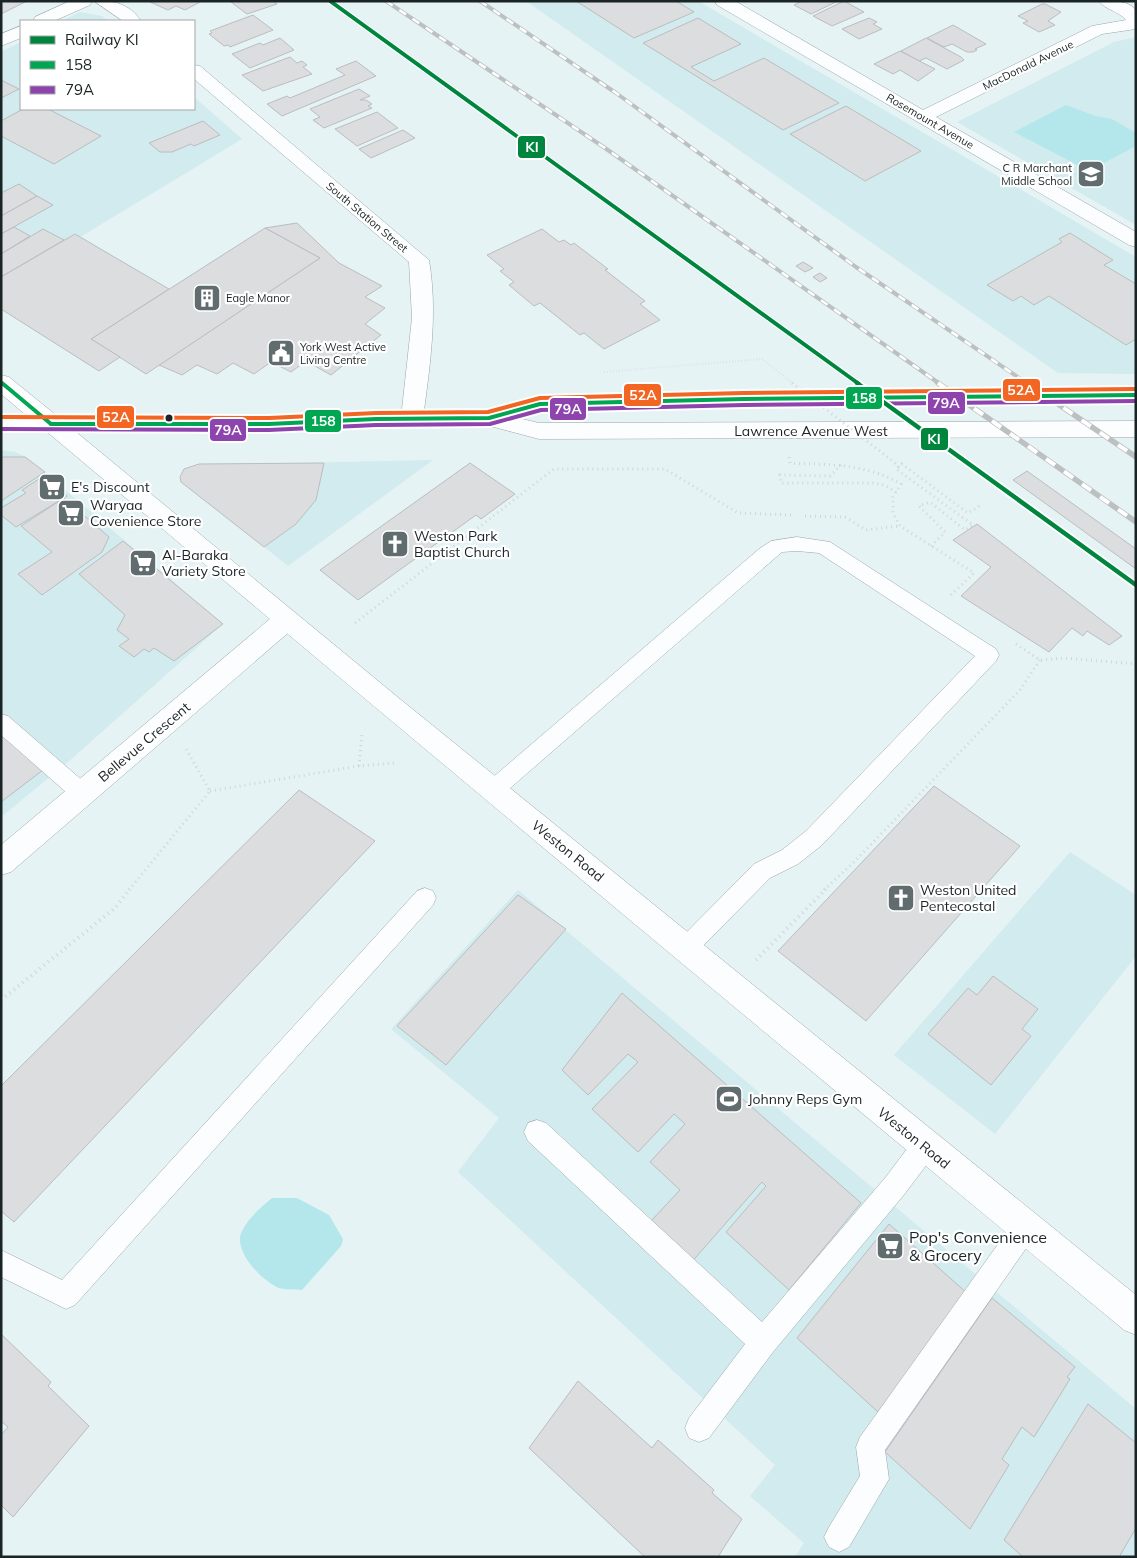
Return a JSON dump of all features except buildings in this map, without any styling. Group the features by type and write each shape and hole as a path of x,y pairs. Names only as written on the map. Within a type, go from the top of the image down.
{"main road":[{"path":"43,20 84,1"},
{"path":"102,1 119,10 132,20"},
{"name":"Rosemount Avenue","path":"723,1 1136,241"},
{"path":"1107,1 1127,11 1136,23"},
{"name":"MacDonald Avenue","path":"923,117 1098,30 1136,23"},
{"path":"1,41 20,32"},
{"name":"South Station Street","path":"195,71 419,260 424,281 418,376 412,418"},
{"name":"Weston Road","path":"1,382 286,620 924,1146 1136,1318"},
{"name":"Lawrence Avenue West","path":"1,423 150,426 269,424 412,418 489,418 540,404 744,399 1136,395"},
{"name":"Lawrence Avenue West","path":"489,418 539,432 1136,429"},
{"name":"Bellevue Crescent","path":"1,863 286,620"}],"lane":[{"path":"493,790 755,563 778,546 797,544 822,548 989,655 814,838 790,857 762,871 686,948"},
{"path":"1,722 83,794"},
{"path":"1,1263 66,1296 425,898"},
{"path":"537,1132 763,1342"},
{"path":"700,1428 763,1342 894,1187 924,1146"},
{"path":"839,1537 875,1479 870,1447 1025,1228"}],"path":[{"path":"600,372 762,359 899,467"},
{"path":"787,451 790,463 841,464 884,474 901,484 893,497 893,512 900,526 974,573 947,599"},
{"path":"841,464 830,476 780,475 781,483 872,483 884,485 896,492"},
{"path":"931,546 945,532 919,506 930,502 965,530 973,525 896,469 902,464 968,513 981,505"},
{"path":"355,623 554,469 665,469 738,513 845,517 866,530 900,526"},
{"path":"732,986 796,917 855,861 1020,690 1040,660 1064,658 1136,664"},
{"path":"169,720 210,791"},
{"path":"358,766 362,734"},
{"path":"1,1000 115,908 210,791 358,766 394,762"}],"shaded area":[{"path":"526,1 698,1 1136,257 1136,374 1058,373"},
{"path":"80,12 102,16 107,20 64,20"},
{"name":"C R Marchant Middle School","path":"1136,37 1136,225 957,122 1114,42"},
{"path":"20,42 20,110 195,110 195,98 242,139 1,285 1,52"},
{"path":"1066,105 1095,116 1112,119 1136,133 1136,146 1089,171 1014,132"},
{"path":"1,450 15,452 26,457 223,624 68,762 1,817"},
{"path":"433,460 288,566 189,486 205,465"},
{"path":"1070,852 1136,895 1136,956 995,1134 894,1055"},
{"path":"518,890 1136,1409 1136,1557 795,1557 804,1543 750,1496 775,1465 458,1172 499,1118 391,1029"},
{"path":"272,1198 297,1198 329,1215 343,1239 341,1246 302,1290 281,1289 272,1284 251,1265 242,1249 241,1233 247,1223"}],"railway":[{"path":"386,1 605,148 940,384"},
{"path":"480,1 616,93 856,267 1028,384"},
{"path":"938,383 1136,522"},
{"path":"1027,383 1136,457"}],"rail line":[{"name":"KI","path":"330,1 1136,585"}],"transit line":[{"name":"158","path":"1,382 51,424"},
{"name":"52A","path":"1,417 269,418 376,413 488,412 540,398 744,393 1136,389"},
{"name":"158","path":"51,424 269,424 376,419 489,418 540,404 744,399 1136,395"},
{"name":"79A","path":"1,429 269,430 376,425 490,424 541,410 744,405 1136,401"}],"place":[{"name":"C R Marchant Middle School","path":"1091,174"},
{"name":"Eagle Manor","path":"207,298"},
{"name":"York West Active Living Centre","path":"281,353"},
{"name":"E's Discount","path":"52,487"},
{"name":"Waryaa Covenience Store","path":"71,513"},
{"name":"Weston Park Baptist Church","path":"395,544"},
{"name":"Al-Baraka Variety Store","path":"143,563"},
{"name":"Weston United Pentecostal","path":"901,898"},
{"name":"Johnny Reps Gym","path":"729,1099"},
{"name":"Pop's Convenience & Grocery","path":"890,1246"}]}
